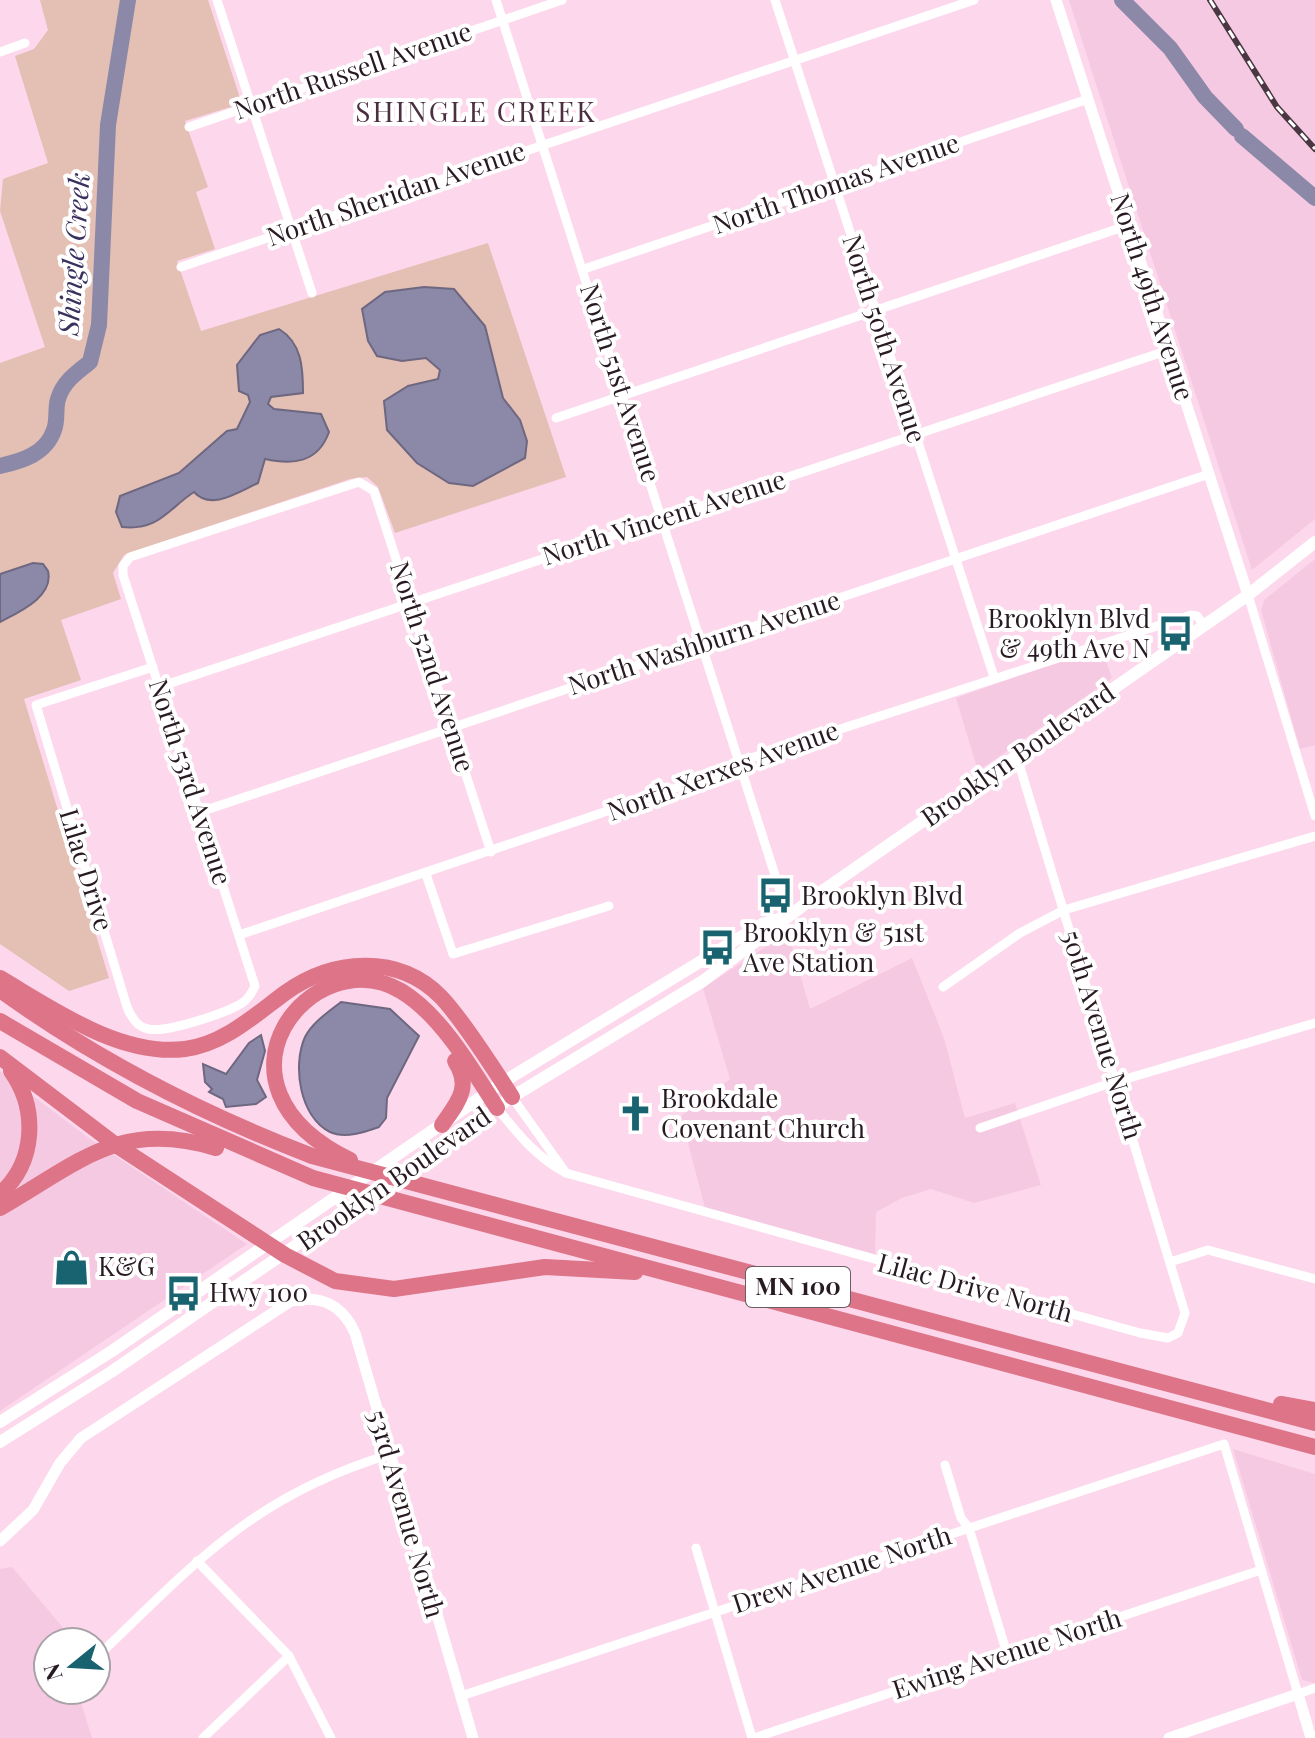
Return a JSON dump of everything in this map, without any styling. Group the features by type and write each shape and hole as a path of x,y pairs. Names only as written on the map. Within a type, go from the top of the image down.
{"highway":[{"path":"0,978 95,1030 140,1045 176,1050 221,1038 319,973 352,966 383,967 421,981 441,997 508,1089"},
{"path":"422,1188 349,1160 312,1138 287,1112 273,1070 284,1026 303,1004 320,992 354,982 373,981 393,987 416,1003 443,1032 497,1108"},
{"name":"MN 100","path":"0,990 109,1062 219,1119 312,1156 422,1188 1315,1423"},
{"path":"416,1003 465,1080 461,1097 442,1125"},
{"name":"MN 100","path":"0,1021 137,1101 313,1178 1315,1447"},
{"path":"0,1057 116,1145 285,1255 335,1281 382,1289 545,1267 601,1268 710,1285"},
{"path":"0,1057 24,1096 31,1132 23,1163 0,1194"},
{"path":"0,1208 88,1157 143,1137 186,1140 313,1178"},
{"path":"1173,1385 1315,1410"},
{"path":"1276,1437 1315,1457"}],"main road":[{"name":"Brooklyn Boulevard","path":"0,1422 112,1351 487,1093 508,1089 703,981 788,916 1248,595 1315,542"},
{"name":"Brooklyn Boulevard","path":"0,1442 285,1255 427,1157 497,1108 508,1089"}],"street":[{"path":"217,0 312,293"},
{"name":"North 51st Avenue","path":"496,0 788,916"},
{"name":"North Russell Avenue","path":"189,127 562,0"},
{"name":"North 50th Avenue","path":"775,0 994,677"},
{"name":"North Sheridan Avenue","path":"181,267 974,0"},
{"name":"North 49th Avenue","path":"1056,0 1248,595"},
{"path":"0,52 25,43"},
{"name":"North Thomas Avenue","path":"584,269 1088,99"},
{"path":"556,418 1129,225"},
{"name":"North Vincent Avenue","path":"159,687 1169,350"},
{"name":"North Washburn Avenue","path":"200,812 1209,474"},
{"name":"North 52nd Avenue","path":"123,566 130,557 359,482 368,484 374,491 491,852"},
{"name":"North 53rd Avenue","path":"123,566 255,986 250,997"},
{"path":"1248,595 1315,816"},
{"name":"North Xerxes Avenue","path":"239,935 491,852 741,766 748,759 994,677 1191,615 1197,616 1204,625"},
{"name":"Lilac Drive","path":"153,667 36,705 133,1020 145,1029 166,1029 239,1005 250,997"},
{"name":"50th Avenue North","path":"1017,757 1185,1313"},
{"path":"943,987 1020,933 1064,910 1315,836"},
{"path":"426,874 453,954 609,906"},
{"path":"980,1128 1315,1023"},
{"path":"508,1089 566,1173"},
{"name":"Lilac Drive North","path":"497,1108 525,1144 566,1173 1140,1333 1168,1338 1184,1324 1185,1313"},
{"path":"1170,1262 1208,1250 1315,1279"},
{"name":"53rd Avenue North","path":"0,1541 33,1510 71,1448 102,1422 291,1301 308,1298 325,1301 345,1314 355,1333 388,1455 473,1738"},
{"name":"Drew Avenue North","path":"461,1696 1224,1444 1261,1570"},
{"path":"112,1643 197,1561 248,1519 294,1491 388,1455"},
{"path":"945,1465 961,1518 969,1528 1007,1654"},
{"path":"696,1548 753,1738"},
{"path":"197,1561 289,1656 331,1738"},
{"path":"1261,1570 1311,1738"},
{"name":"Ewing Avenue North","path":"753,1738 1261,1570"},
{"path":"203,1738 289,1656"},
{"path":"1169,1738 1315,1688"}],"shaded area":[{"path":"40,0 208,0 239,95 237,105 185,121 208,187 196,192 215,249 177,261 201,331 488,243 566,477 395,533 378,487 367,477 350,479 124,555 113,573 121,599 61,620 81,680 24,699 109,978 69,991 0,944 0,363 45,347 0,211 3,179 48,163 15,56 34,49 48,30"},
{"path":"1069,0 1315,0 1315,519 1252,570"},
{"path":"424,287 454,289 485,326 503,398 520,420 527,441 525,458 473,486 449,483 417,463 387,430 384,401 408,386 438,379 440,370 426,358 402,361 377,356 368,341 362,309 385,292"},
{"path":"279,329 297,349 303,393 271,397 268,404 274,409 321,414 329,432 318,450 295,461 265,459 258,483 242,491 216,500 208,500 194,492 154,522 145,526 122,527 116,512 120,496 179,473 227,431 237,429 250,402 248,395 239,391 237,365 260,335"},
{"path":"1315,559 1315,745 1300,749 1261,610 1264,600"},
{"path":"33,563 43,564 48,571 46,589 33,602 0,622 0,574"},
{"path":"1101,647 1112,678 978,771 956,698"},
{"path":"788,932 810,1009 912,958 944,1038 965,1118 1015,1103 1041,1185 974,1203 931,1189 902,1198 876,1212 875,1256 705,1208 681,1116 730,1079 703,988"},
{"path":"341,1002 390,1009 419,1036 387,1098 386,1118 379,1127 348,1135 330,1132 320,1125 305,1103 299,1076 305,1037 316,1022"},
{"path":"261,1035 265,1051 257,1080 266,1097 256,1104 226,1107 223,1099 209,1092 212,1089 205,1082 203,1064 226,1074 249,1043"},
{"path":"0,1071 90,1139 247,1244 0,1411"},
{"path":"1233,1449 1315,1474 1315,1683 1302,1680"},
{"path":"12,1567 62,1626 32,1626 32,1706 82,1706 92,1738 0,1738 0,1569"}],"waterway":[{"name":"Shingle Creek","path":"0,466 25,459 45,445 55,426 57,403 63,387 90,362 99,325 108,125 128,0"},
{"path":"1122,0 1170,48 1205,97 1236,129"},
{"path":"1242,136 1315,198"}],"railway":[{"path":"1210,0 1277,107 1315,149"}],"place":[{"name":"Brooklyn Blvd & 49th Ave N","path":"1176,634"},
{"name":"Brooklyn Blvd","path":"775,896"},
{"name":"Brooklyn & 51st Ave Station","path":"717,948"},
{"name":"Brookdale Covenant Church","path":"635,1114"},
{"name":"K&G","path":"72,1267"},
{"name":"Hwy 100","path":"183,1293"}],"district":[{"name":"SHINGLE CREEK","path":"476,112"}]}
